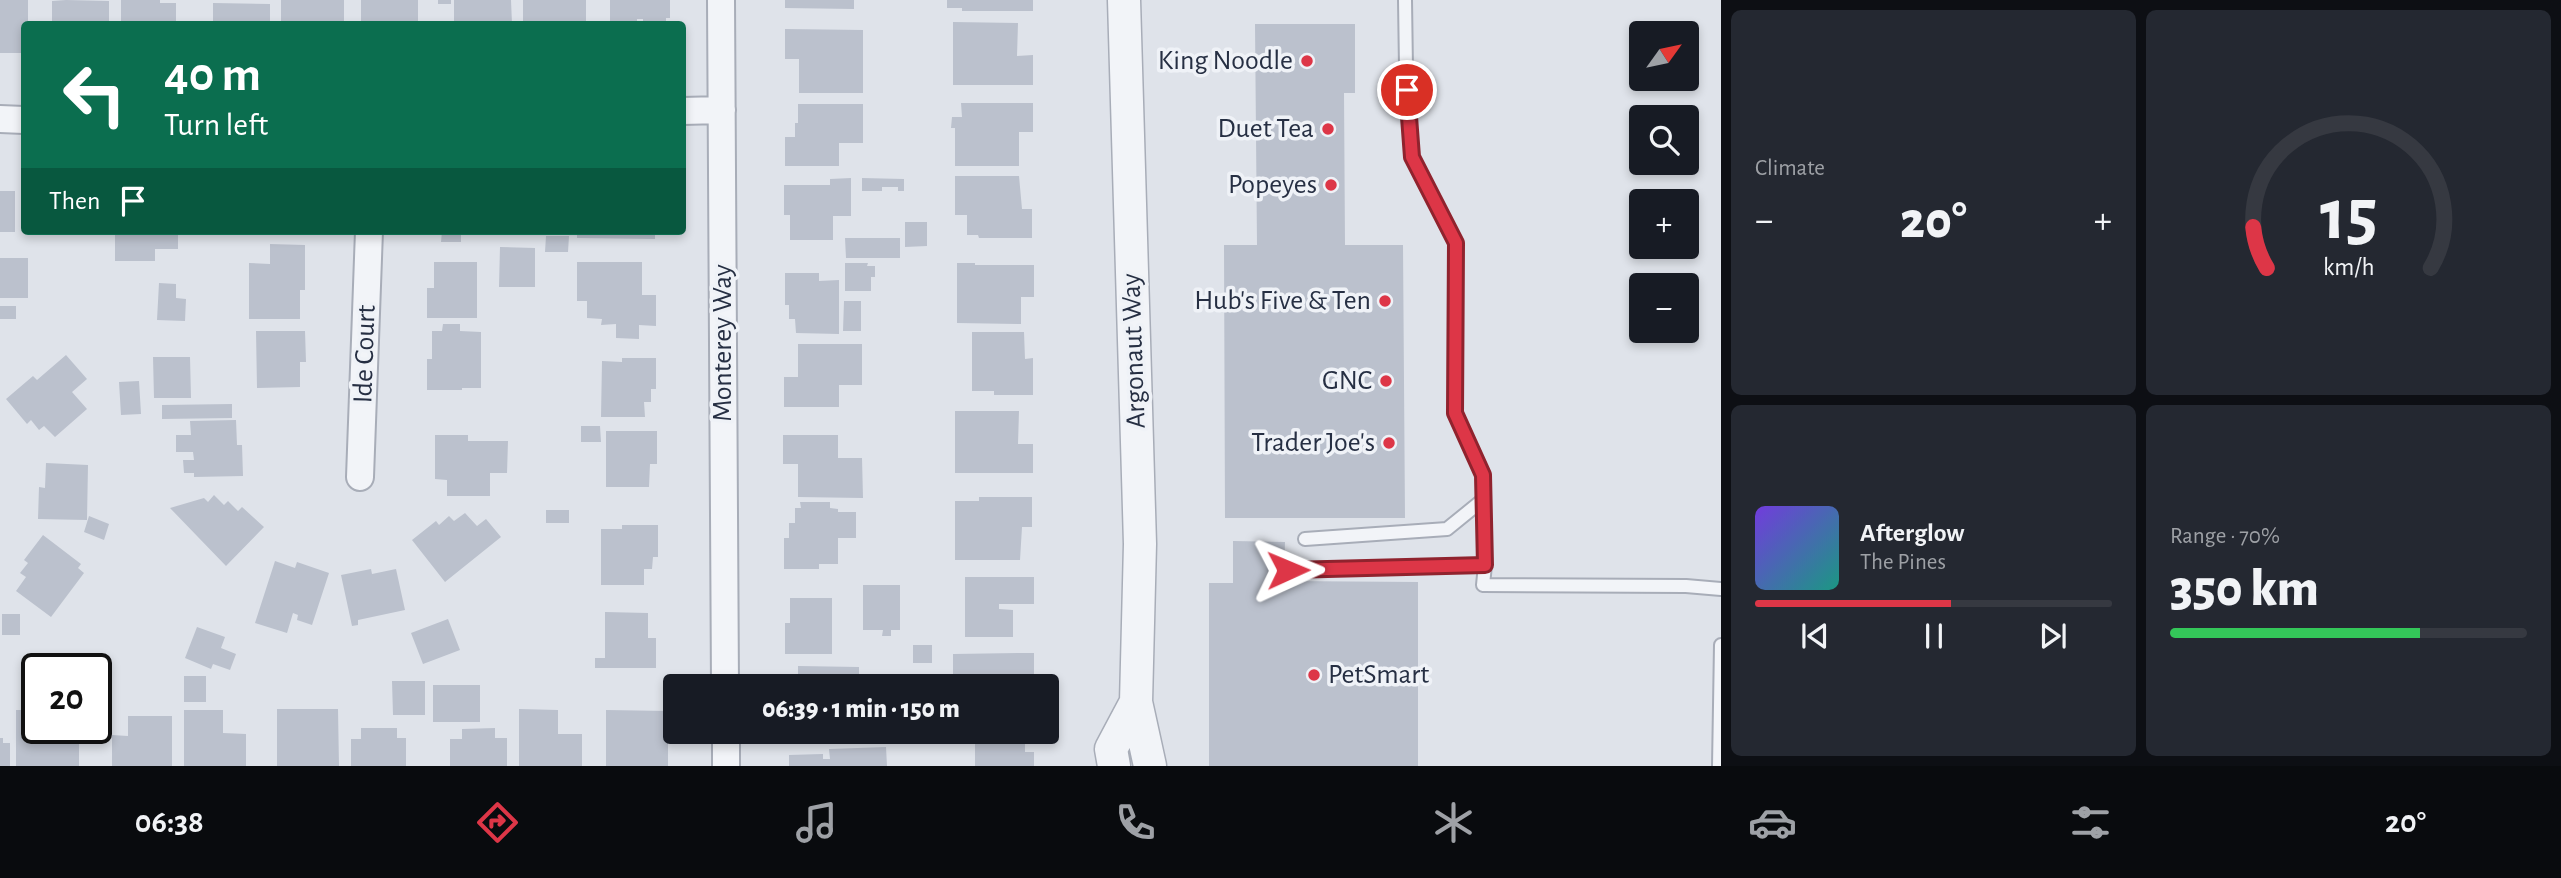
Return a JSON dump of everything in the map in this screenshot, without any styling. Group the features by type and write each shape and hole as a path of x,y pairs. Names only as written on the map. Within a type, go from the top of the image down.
{"street":[{"name":"Monterey Way","path":"721,0 725,674"},
{"name":"Argonaut Way","path":"1124,0 1140,544 1136,702 1150,766"},
{"path":"686,111 722,110"},
{"path":"0,120 21,120"},
{"name":"Ide Court","path":"360,477 369,235"},
{"name":"Argonaut Way","path":"1114,766 1111,749 1136,702"},
{"path":"726,744 726,766"}],"lane":[{"path":"1405,0 1412,157 1456,243 1455,413 1483,475 1483,585 1686,586 1721,589"},
{"path":"1305,540 1447,529 1484,499"},
{"path":"1288,570 1485,565"},
{"path":"1719,766 1721,645"}],"building":[{"path":"0,0 28,0 28,21 21,21 21,53 0,53"},
{"path":"121,0 160,0 160,3 176,3 176,21 121,21"},
{"path":"281,0 344,0 344,21 281,21"},
{"path":"361,0 418,0 418,21 361,21"},
{"path":"438,0 451,0 451,4 438,4"},
{"path":"454,0 511,0 512,21 454,21"},
{"path":"523,0 586,0 586,21 523,21"},
{"path":"610,0 670,0 670,18 666,18 666,21 610,21"},
{"path":"785,0 854,0 854,9 785,8"},
{"path":"947,0 1033,0 1033,11 962,11 962,8 947,8"},
{"path":"52,1 109,1 109,21 52,21"},
{"path":"213,3 270,4 270,21 213,21"},
{"path":"953,22 1018,23 1017,56 1033,55 1033,85 953,85"},
{"path":"1255,24 1355,24 1355,93 1344,93 1345,245 1403,245 1405,518 1225,518 1224,245 1257,245"},
{"path":"785,29 863,30 863,93 799,93 799,59 785,59"},
{"path":"961,103 1033,103 1033,132 1019,132 1019,166 955,166 955,128 951,128 952,117 962,117"},
{"path":"798,104 863,104 863,143 839,143 839,166 785,166 785,137 795,137"},
{"path":"955,176 1019,176 1022,209 1032,209 1032,238 979,238 978,235 967,235 967,215 955,215"},
{"path":"851,178 851,216 833,216 833,240 790,240 790,215 784,215 784,185 830,185 830,179"},
{"path":"862,178 904,179 904,191 898,191 898,187 882,187 882,191 862,191"},
{"path":"0,191 15,191 15,232 0,232"},
{"path":"905,222 927,222 927,246 905,247"},
{"path":"115,235 178,235 178,249 155,249 155,261 115,261"},
{"path":"442,235 461,235 461,242 441,242"},
{"path":"577,235 655,235 655,239 577,238"},
{"path":"546,236 569,236 568,252 545,252"},
{"path":"845,238 900,238 900,258 846,258"},
{"path":"270,244 305,245 305,290 300,290 300,319 249,319 249,263 270,264"},
{"path":"500,247 535,248 535,287 499,287"},
{"path":"0,258 28,258 28,298 0,298"},
{"path":"434,262 477,262 477,318 427,318 427,288 434,288"},
{"path":"577,262 642,262 642,295 656,295 656,326 639,325 639,339 616,338 616,324 601,325 602,319 587,318 587,301 577,301"},
{"path":"845,263 868,263 867,266 875,266 875,277 871,277 871,291 845,291"},
{"path":"957,263 1034,265 1034,297 1021,297 1021,324 957,323"},
{"path":"785,273 819,273 819,281 839,280 839,334 796,333 795,319 789,319 789,305 785,305"},
{"path":"159,283 176,284 176,298 186,299 185,321 157,320"},
{"path":"844,301 861,301 861,331 843,331"},
{"path":"0,306 16,306 16,319 0,319"},
{"path":"443,324 460,324 460,331 481,332 481,388 427,390 427,359 432,359 432,331 442,331"},
{"path":"256,331 305,331 306,362 300,362 300,387 257,388"},
{"path":"972,332 1024,332 1025,359 1033,358 1033,395 994,395 994,391 972,391"},
{"path":"798,344 862,344 862,385 839,385 839,407 784,407 784,377 798,377"},
{"path":"66,355 87,379 72,392 87,409 55,437 44,426 39,430 31,420 27,424 6,399 33,376 37,380"},
{"path":"153,357 190,357 191,398 154,398"},
{"path":"622,358 656,358 656,389 651,389 651,402 644,402 645,417 601,417 602,361 622,362"},
{"path":"139,381 141,414 121,415 119,382"},
{"path":"232,404 232,418 162,419 162,405"},
{"path":"955,411 1019,411 1018,444 1033,444 1033,473 955,473"},
{"path":"236,420 237,445 242,445 243,476 194,477 194,473 184,473 183,460 194,460 193,452 176,452 176,435 191,435 190,421"},
{"path":"581,426 600,426 601,442 581,442"},
{"path":"606,431 657,431 657,464 650,464 649,487 606,487"},
{"path":"435,435 468,435 468,441 508,441 507,473 490,473 490,496 447,496 447,480 435,479"},
{"path":"783,435 838,435 838,458 862,458 863,498 798,497 798,464 783,464"},
{"path":"46,463 88,465 87,520 38,519 39,487 45,488"},
{"path":"214,495 224,505 228,501 238,511 242,507 264,527 226,566 170,508 204,498 208,502"},
{"path":"979,497 1032,497 1032,527 1022,527 1020,560 955,560 955,501 979,501"},
{"path":"800,502 830,502 830,508 838,509 838,512 856,512 856,538 838,538 838,564 819,564 819,569 784,569 784,538 789,538 789,523 795,523 795,508 801,508"},
{"path":"546,510 569,510 569,523 546,523"},
{"path":"465,513 477,526 486,519 501,537 445,582 412,540 436,521 439,525 449,516 454,521"},
{"path":"89,516 109,524 104,540 84,532"},
{"path":"622,525 658,525 658,557 653,557 652,569 644,569 644,585 601,585 601,529 622,529"},
{"path":"43,535 81,564 78,568 84,573 51,617 16,591 26,577 20,573 28,563 24,560"},
{"name":"PetSmart","path":"1233,541 1285,542 1284,581 1418,582 1418,766 1209,766 1209,583 1233,583"},
{"path":"275,561 295,568 297,562 329,573 312,625 297,620 298,615 293,613 287,633 255,623"},
{"path":"371,569 372,574 396,569 405,610 358,620 358,625 352,626 341,575"},
{"path":"965,577 1034,577 1034,604 999,604 999,609 1013,610 1013,637 965,637"},
{"path":"863,585 900,585 900,630 891,630 891,636 882,636 883,630 863,630"},
{"path":"790,598 832,598 832,654 785,654 785,623 790,623"},
{"path":"605,612 648,613 648,638 656,638 656,668 595,668 595,658 605,658"},
{"path":"2,614 20,614 20,635 2,635"},
{"path":"448,619 460,650 423,664 411,633"},
{"path":"197,627 225,637 221,648 236,654 230,670 213,664 211,669 185,658"},
{"path":"913,645 932,645 932,663 913,663"},
{"path":"1034,653 1034,674 953,674 953,654"},
{"path":"798,666 859,667 859,674 798,674"},
{"path":"184,676 206,676 206,702 184,702"},
{"path":"392,681 425,681 425,715 393,715"},
{"path":"433,685 480,685 480,722 433,722"},
{"path":"277,709 338,709 339,766 277,766"},
{"path":"519,709 558,710 558,734 582,734 582,766 519,766"},
{"path":"16,710 21,710 21,744 79,744 79,766 16,766"},
{"path":"184,710 223,710 223,733 246,734 246,766 184,766"},
{"path":"606,710 663,711 663,744 668,744 668,766 606,766"},
{"path":"128,716 172,716 172,766 112,766 112,735 128,736"},
{"path":"361,728 397,728 397,738 406,738 406,766 351,766 351,739 361,739"},
{"path":"495,728 495,738 507,738 507,766 450,766 450,739 462,739 462,729"},
{"path":"0,738 3,738 3,743 10,743 10,766 0,766"},
{"path":"975,744 1025,744 1025,752 1034,752 1034,766 975,766"},
{"path":"886,747 887,766 789,766 789,755 823,754 823,759 830,759 829,749"}],"place":[{"name":"King Noodle","path":"1307,61"},
{"name":"Duet Tea","path":"1328,129"},
{"name":"Popeyes","path":"1331,185"},
{"name":"Hub's Five & Ten","path":"1385,301"},
{"name":"GNC","path":"1386,381"},
{"name":"Trader Joe's","path":"1389,443"},
{"name":"PetSmart","path":"1314,675"}],"route":[{"path":"1288,570 1485,565 1483,475 1455,413 1456,243 1412,157 1407,90"}]}
